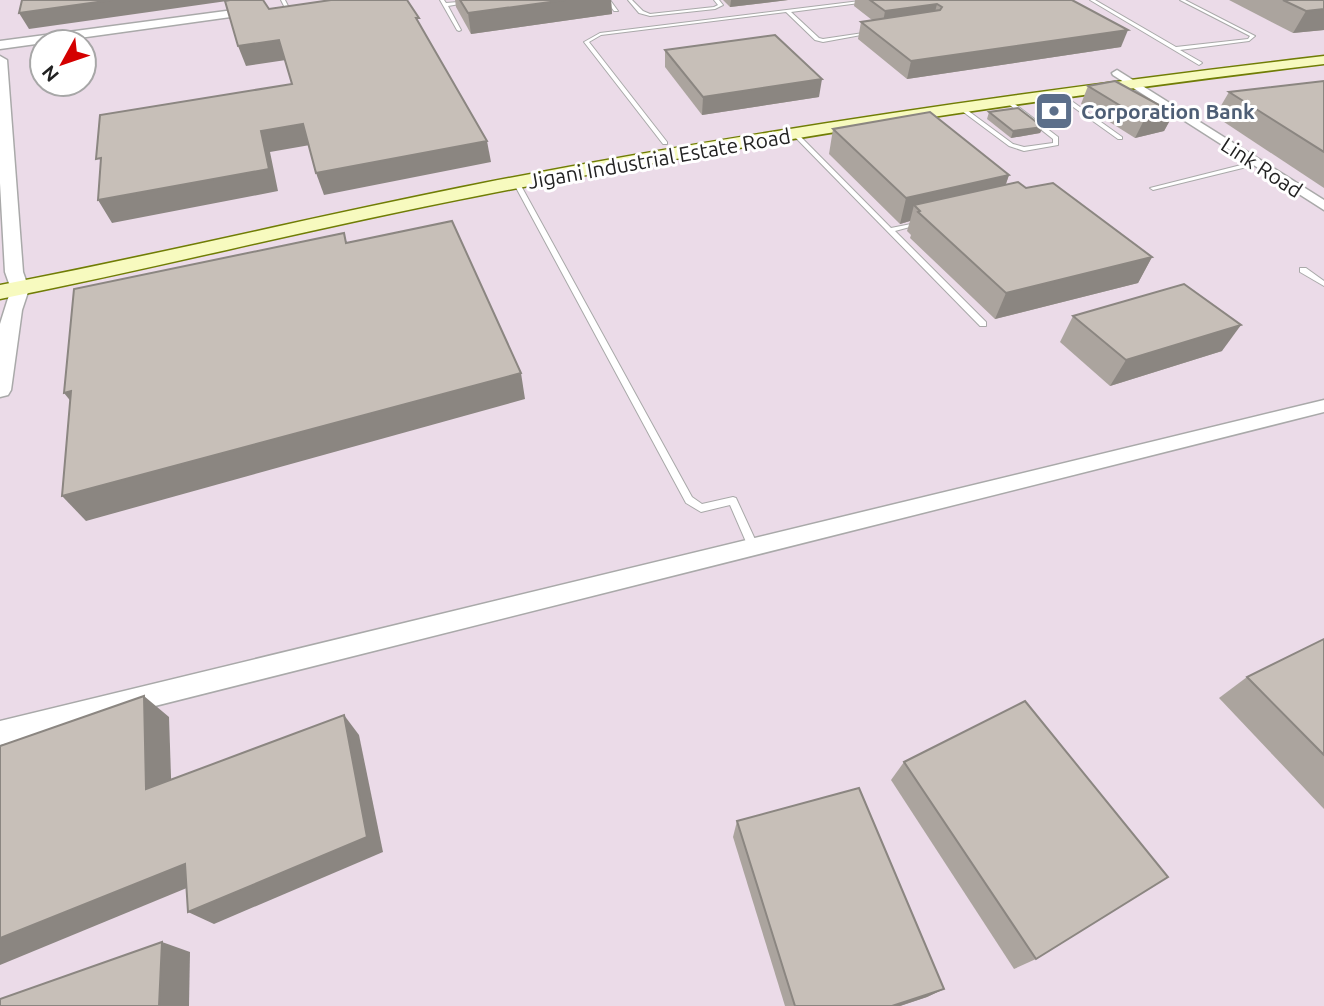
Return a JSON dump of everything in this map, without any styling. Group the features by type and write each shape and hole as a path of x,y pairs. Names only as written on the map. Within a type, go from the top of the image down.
{"main road":[{"name":"Jigani Industrial Estate Road","path":"11,278 516,182 795,134 915,120 961,108 1057,93 1199,64 1324,49"},
{"name":"Jigani Industrial Estate Road","path":"0,292 11,278 665,143 996,88 1324,60"}],"street":[{"path":"0,45 289,4"},
{"path":"0,60 11,278 6,307 0,390"},
{"name":"Link Road","path":"1124,78 1324,206"},
{"path":"0,733 1324,407"}],"lane":[{"path":"459,30 443,3 481,0"},
{"path":"608,0 616,9"},
{"path":"630,0 641,12 650,15 715,8 720,5 716,0"},
{"path":"665,143 586,42 600,34 880,0"},
{"path":"1093,0 1199,64"},
{"path":"1175,49 1249,40 1253,36 1182,0"},
{"path":"787,11 817,39 823,41 880,32"},
{"path":"1057,93 1120,138"},
{"path":"961,108 1011,145 1024,149 1056,144 1056,138 1008,100"},
{"path":"795,134 983,324"},
{"path":"1153,188 1257,163"},
{"path":"516,182 689,500 701,508 733,501 754,548"},
{"path":"890,230 929,221"},
{"path":"1303,270 1324,284"}],"shaded area":[{"path":"0,0 1324,0 1324,1006 0,1006"}],"building":[{"path":"22,0 112,0 19,13"},
{"path":"263,0 269,9 331,0 407,0 487,141 316,173 303,124 261,131 269,169 98,200 101,158 96,159 100,115 292,84 279,40 238,46 225,1"},
{"path":"460,0 565,0 468,13"},
{"path":"870,0 1072,0 1128,30 911,61 861,22 940,10 942,7 937,4 885,11"},
{"path":"1283,0 1324,0 1324,9 1306,11"},
{"path":"775,35 822,79 703,97 665,50"},
{"path":"1115,81 1174,113 1144,120 1088,86"},
{"path":"1324,81 1324,152 1229,92"},
{"path":"1018,108 1043,127 1013,131 989,112"},
{"path":"930,112 1009,175 906,198 833,129"},
{"path":"1018,182 1026,188 1053,183 1152,257 1006,293 918,212 920,211 914,205"},
{"path":"452,221 521,373 62,496 71,391 64,393 74,289 344,233 346,243"},
{"path":"1184,284 1241,325 1126,360 1073,316"},
{"path":"1324,639 1324,755 1247,677"},
{"path":"144,696 146,789 344,715 367,837 188,912 185,864 0,938 0,746"},
{"path":"1025,701 1168,877 1036,959 904,762"},
{"path":"859,788 944,989 892,1006 795,1006 737,821"},
{"path":"162,942 159,1006 0,1006 0,999"}],"place":[{"name":"Corporation Bank","path":"1054,111"}]}
